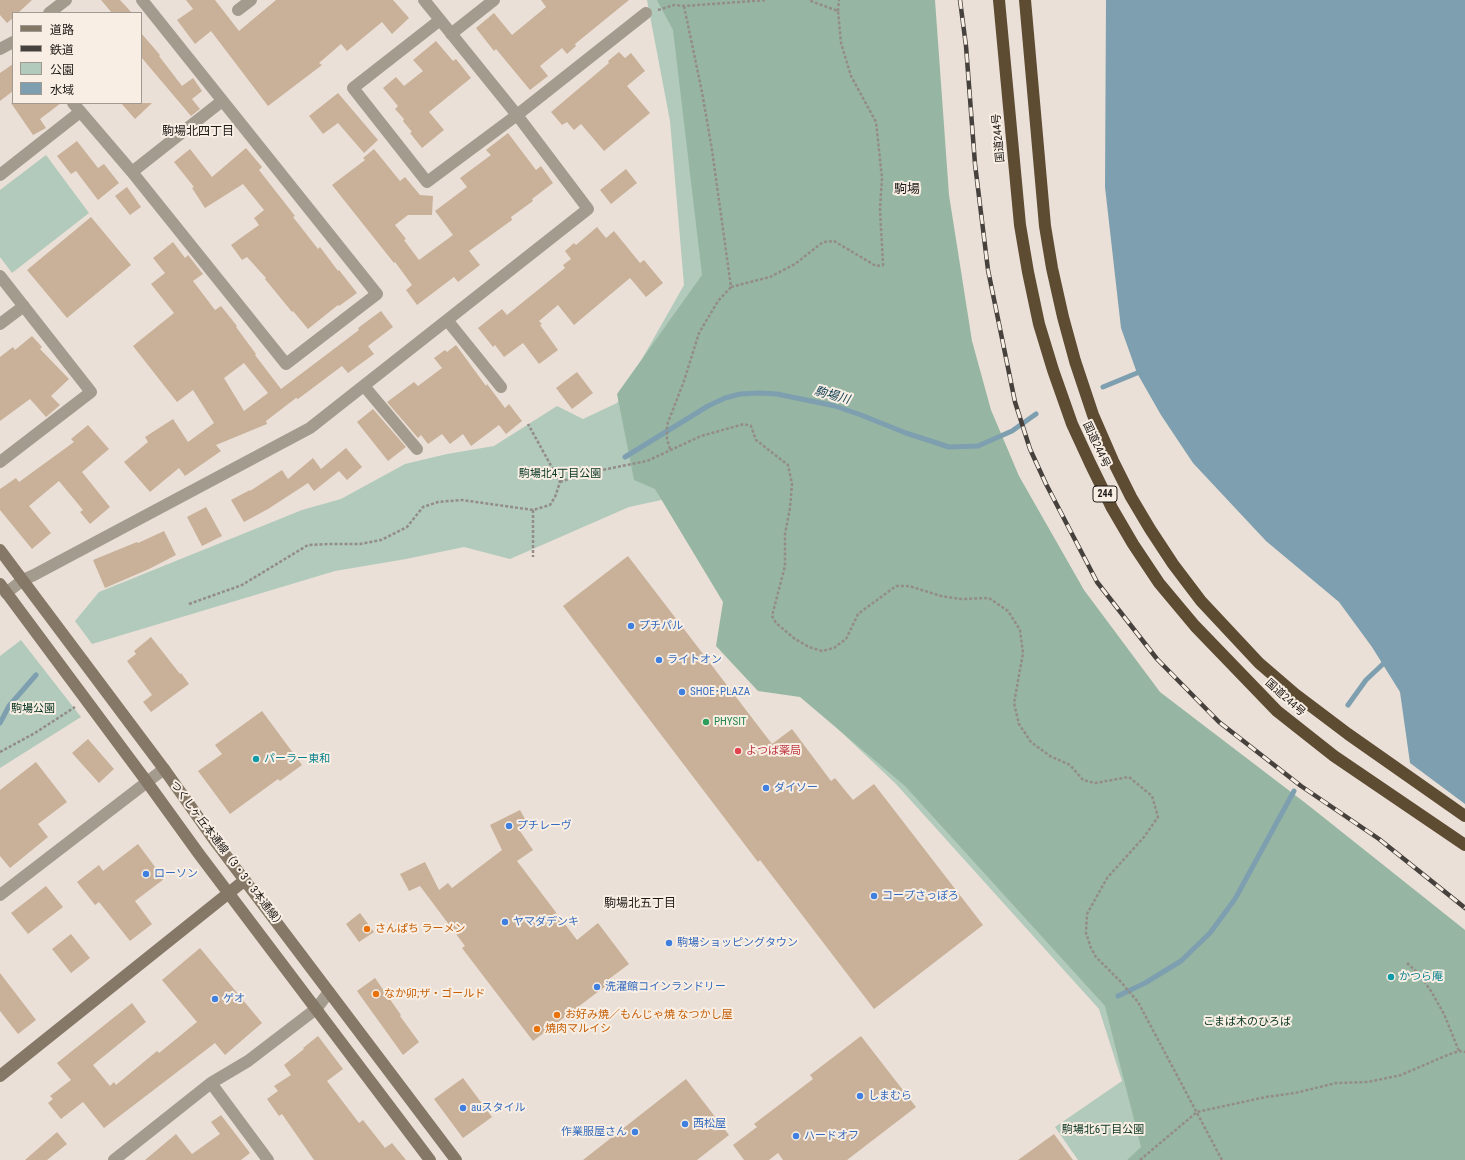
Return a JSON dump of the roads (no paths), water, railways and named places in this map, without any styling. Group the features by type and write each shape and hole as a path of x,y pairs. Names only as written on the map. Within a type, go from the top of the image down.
{"highway":[{"name":"国道244号","path":"999,0 1020,225 1034,302 1053,370 1072,424 1112,508 1159,584 1195,626 1277,711 1334,756 1465,846"},
{"name":"国道244号","path":"1025,0 1045,226 1052,268 1075,361 1094,415 1113,461 1132,497 1165,552 1201,601 1259,662 1295,694 1348,734 1465,816"}],"street":[{"path":"50,12 66,0"},
{"path":"0,175 77,108 132,172 286,364 377,294 142,0"},
{"path":"238,10 251,0"},
{"path":"3,588 23,580 310,428 588,209 517,115 424,0"},
{"path":"451,34 494,0"},
{"path":"440,20 353,88 427,182 517,115 646,13"},
{"path":"0,49 12,43"},
{"path":"132,172 222,100"},
{"path":"0,276 90,392 0,462"},
{"path":"0,324 24,306"},
{"path":"447,320 502,387"},
{"path":"364,386 417,449"},
{"name":"つくしヶ丘本通線（3・3・3本通線）","path":"0,551 164,769 215,841 456,1160"},
{"name":"つくしヶ丘本通線（3・3・3本通線）","path":"3,588 199,854 430,1160"},
{"path":"0,895 164,769"},
{"path":"0,1076 245,880"},
{"path":"114,1160 211,1083 248,1061 316,1009 329,992"},
{"path":"211,1083 268,1160"}],"water":[{"path":"1106,0 1465,0 1465,804 1410,763 1400,692 1372,647 1339,602 1266,541 1193,463 1161,415 1137,373 1121,328 1105,187"}],"waterway":[{"name":"駒場川","path":"1103,387 1137,373"},
{"name":"駒場川","path":"625,457 708,406 725,398 740,394 777,394 835,406 906,433 949,447 978,446 1012,431 1036,414"},
{"path":"1348,705 1366,680 1383,664"},
{"name":"駒場川","path":"0,723 9,706 36,675"},
{"path":"1118,996 1145,983 1181,961 1210,933 1235,899 1294,791"}],"railway":[{"path":"960,0 966,46 975,164 988,270 1015,402 1030,449 1046,484 1097,582 1157,659 1219,722 1301,786 1379,839 1465,908"}],"place":[{"name":"プチパル","path":"631,626"},
{"name":"ライトオン","path":"659,660"},
{"name":"SHOE･PLAZA","path":"682,692"},
{"name":"PHYSIT","path":"706,722"},
{"name":"よつば薬局","path":"738,751"},
{"name":"パーラー東和","path":"256,759"},
{"name":"ダイソー","path":"766,788"},
{"name":"プチレーヴ","path":"509,826"},
{"name":"ローソン","path":"146,874"},
{"name":"コープさっぽろ","path":"874,896"},
{"name":"ヤマダデンキ","path":"505,922"},
{"name":"さんぱち ラーメン","path":"367,929"},
{"name":"駒場ショッピングタウン","path":"669,943"},
{"name":"かつら庵","path":"1391,977"},
{"name":"洗濯館コインランドリー","path":"597,987"},
{"name":"なか卯;ザ・ゴールド","path":"376,994"},
{"name":"ゲオ","path":"215,999"},
{"name":"お好み焼／もんじゃ焼 なつかし屋","path":"557,1015"},
{"name":"焼肉マルイシ","path":"537,1029"},
{"name":"しまむら","path":"860,1096"},
{"name":"auスタイル","path":"463,1108"},
{"name":"西松屋","path":"685,1124"},
{"name":"作業服屋さん","path":"635,1132"},
{"name":"ハードオフ","path":"796,1136"}],"district":[{"name":"駒場北四丁目","path":"198,132"},
{"name":"駒場","path":"907,190"},
{"name":"駒場北五丁目","path":"640,904"}],"park label":[{"name":"駒場北4丁目公園","path":"560,474"},
{"name":"駒場公園","path":"33,709"},
{"name":"こまば木のひろば","path":"1247,1022"},
{"name":"駒場北6丁目公園","path":"1103,1130"}]}
